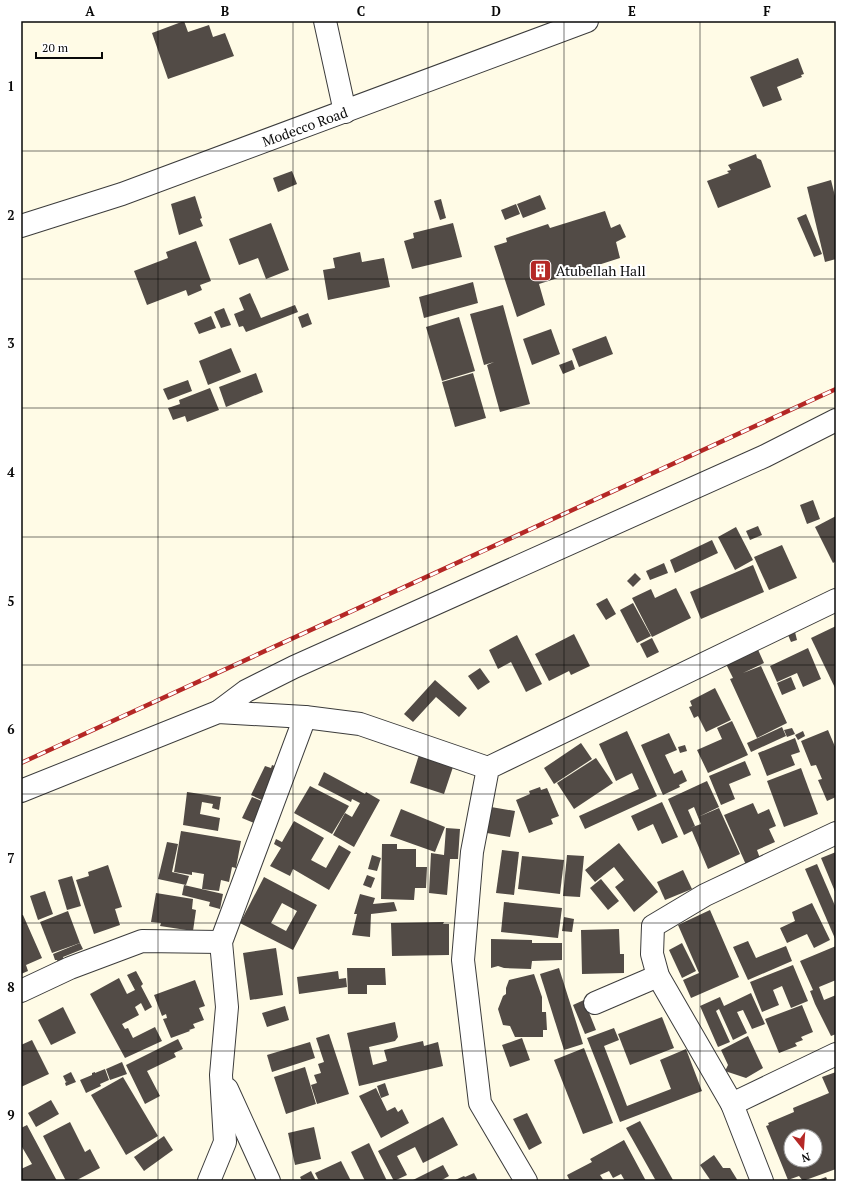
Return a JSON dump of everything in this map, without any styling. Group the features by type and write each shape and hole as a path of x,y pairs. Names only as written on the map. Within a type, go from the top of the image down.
{"street":[{"path":"326,21 345,112"},
{"name":"Modecco Road","path":"21,226 122,194 587,21"},
{"path":"21,791 218,712 246,691 294,667 765,456 836,420"},
{"path":"218,712 305,717 360,724 488,768 836,600"},
{"path":"209,1181 225,1142 221,1075 227,1007 220,942 305,717"},
{"path":"488,768 472,852 463,960 480,1103 526,1181"},
{"path":"762,1181 732,1104 658,976 652,954 653,926 705,895 836,833"},
{"path":"21,991 70,968 142,941 220,942"},
{"path":"595,1004 658,976"},
{"path":"732,1104 836,1054"},
{"path":"221,1075 253,1149 269,1181"}],"building":[{"path":"184,21 188,32 209,25 213,37 225,33 234,56 168,79 152,33"},
{"path":"798,58 804,74 801,75 802,77 777,87 782,100 763,107 750,77"},
{"path":"756,154 757,158 761,160 771,187 718,208 707,181 729,173 727,171 731,170 728,165"},
{"path":"292,171 297,184 278,192 273,178"},
{"path":"831,180 836,200 836,259 825,262 807,187"},
{"path":"540,195 546,209 523,218 517,204"},
{"path":"195,196 203,226 179,235 171,204"},
{"path":"441,199 446,218 440,220 434,201"},
{"path":"516,204 520,214 505,220 501,210"},
{"name":"Atubellah Hall","path":"605,211 611,228 620,224 626,237 616,242 620,258 539,284 545,305 517,317 494,246 507,242 506,238 548,224 550,228"},
{"path":"806,214 822,254 814,257 797,218"},
{"path":"271,223 289,270 266,279 258,258 239,265 229,239"},
{"path":"453,223 462,257 412,269 404,241 414,238 413,233"},
{"path":"196,241 211,281 200,285 202,290 188,296 186,290 147,305 134,271 168,258 166,252"},
{"path":"360,252 362,262 384,258 390,287 328,300 323,270 335,268 333,258"},
{"path":"473,282 478,303 424,318 419,297"},
{"path":"250,293 261,318 295,305 298,312 246,332 243,326 239,327 234,314 244,310 239,298"},
{"path":"503,305 530,404 500,412 487,365 494,362 484,365 470,314"},
{"path":"224,308 231,325 221,328 214,312"},
{"path":"308,313 312,324 302,328 298,317"},
{"path":"211,316 216,328 199,334 194,323"},
{"path":"459,317 475,371 442,381 426,327"},
{"path":"551,329 560,354 532,365 523,339"},
{"path":"606,336 613,354 579,367 572,349"},
{"path":"231,348 241,372 208,385 199,361"},
{"path":"572,360 575,369 563,374 559,365"},
{"path":"256,373 263,392 226,407 219,387"},
{"path":"473,373 486,418 455,427 442,382"},
{"path":"188,380 192,391 168,400 163,389"},
{"path":"210,388 219,410 187,422 185,416 173,420 168,408 180,404 179,400"},
{"path":"813,500 820,519 807,524 800,505"},
{"path":"836,516 836,561 833,563 815,527"},
{"path":"758,526 762,535 750,540 746,531"},
{"path":"736,527 753,560 735,570 718,537"},
{"path":"712,540 718,553 675,573 670,560"},
{"path":"782,545 797,578 769,590 754,557"},
{"path":"664,563 668,573 650,580 646,571"},
{"path":"753,565 764,592 701,619 690,592"},
{"path":"635,573 641,579 633,587 627,581"},
{"path":"676,588 691,618 652,637 632,598 651,589 655,598"},
{"path":"607,598 616,614 606,620 596,604"},
{"path":"633,603 651,636 637,643 620,610"},
{"path":"836,626 836,690 811,638"},
{"path":"795,632 797,640 791,642 788,635"},
{"path":"574,634 590,666 571,675 569,671 549,681 535,654"},
{"path":"517,635 542,684 526,692 511,662 498,669 489,650"},
{"path":"652,638 659,652 647,658 640,644"},
{"path":"755,643 764,663 743,673 761,666 787,723 757,738 730,679 733,678 723,658"},
{"path":"808,648 821,679 803,687 797,673 777,682 770,666"},
{"path":"480,668 490,682 478,690 468,676"},
{"path":"791,677 796,689 782,695 777,683"},
{"path":"435,680 467,708 459,717 436,697 413,722 404,714"},
{"path":"715,688 731,720 706,732 698,716 694,718 689,707 692,706 690,701"},
{"path":"732,721 748,755 708,773 697,750 722,739 717,728"},
{"path":"782,727 786,736 751,752 747,743"},
{"path":"792,728 795,734 787,737 784,730"},
{"path":"828,730 836,749 836,797 827,801 818,780 822,779 816,765 811,766 801,741"},
{"path":"627,731 657,796 585,829 579,816 639,789 632,773 616,781 599,744"},
{"path":"803,731 805,736 798,740 795,735"},
{"path":"669,733 677,750 665,755 674,774 682,770 687,781 679,785 680,787 663,795 641,745"},
{"path":"795,738 800,752 791,755 795,765 767,776 758,753"},
{"path":"581,743 592,759 554,784 544,768"},
{"path":"685,745 687,751 680,753 678,747"},
{"path":"419,755 453,767 444,794 410,783"},
{"path":"596,758 613,783 574,809 557,783"},
{"path":"745,761 751,775 729,784 735,799 721,805 709,776"},
{"path":"272,765 280,768 264,801 251,795 265,766 271,768"},
{"path":"801,768 818,814 784,827 767,781"},
{"path":"324,772 365,794 366,792 380,800 354,847 333,835 345,813 352,817 360,803 352,799 351,802 318,785"},
{"path":"707,781 719,807 698,817 719,808 740,854 708,869 692,831 684,835 668,799","holes":["694,807 701,824 690,828 695,826 688,810"]},
{"path":"310,786 349,806 332,834 294,813"},
{"path":"540,787 541,790 547,788 559,816 551,819 553,824 529,833 516,800 530,794 529,791"},
{"path":"187,792 221,797 219,810 212,808 213,804 202,802 200,814 220,818 218,831 183,825"},
{"path":"252,797 264,802 254,823 242,818"},
{"path":"662,802 678,837 662,844 653,824 638,831 631,816"},
{"path":"753,803 758,814 769,809 776,826 769,829 775,842 757,850 761,861 747,867 724,815"},
{"path":"491,807 515,811 510,837 487,833"},
{"path":"401,809 445,827 435,852 390,836"},
{"path":"294,821 324,838 311,860 326,868 339,845 351,852 329,890 293,869 290,876 270,866 281,848 274,844 276,839 282,842"},
{"path":"446,828 460,829 458,859 450,859 447,895 429,893 431,853 444,855"},
{"path":"181,831 241,841 236,868 232,867 229,882 221,880 219,891 202,889 204,874 192,872 192,875 174,872"},
{"path":"167,842 178,844 172,872 189,876 186,885 158,879"},
{"path":"619,843 658,892 634,912 615,887 624,880 614,867 595,882 585,870"},
{"path":"382,844 397,844 397,849 416,849 416,867 427,867 426,888 415,888 414,900 381,899"},
{"path":"502,850 519,852 514,895 496,893"},
{"path":"836,852 836,894 821,858"},
{"path":"372,855 381,858 377,871 368,869"},
{"path":"567,855 584,856 580,897 563,896"},
{"path":"522,856 564,860 560,894 518,889"},
{"path":"817,864 836,908 836,941 805,869"},
{"path":"108,865 122,907 115,909 120,925 94,934 76,880 89,876 88,872"},
{"path":"683,870 692,889 665,900 657,882"},
{"path":"367,875 375,878 371,888 363,885"},
{"path":"72,876 81,906 67,910 58,880"},
{"path":"264,877 317,905 293,950 240,923","holes":["282,903 297,911 286,931 271,923"]},
{"path":"601,879 619,901 608,910 590,888"},
{"path":"184,885 223,894 220,909 209,906 210,902 182,895"},
{"path":"45,891 53,914 38,920 30,896"},
{"path":"156,893 193,899 192,909 196,910 193,931 160,926 161,923 151,922"},
{"path":"360,894 375,898 373,904 394,902 397,911 371,914 370,937 352,935 357,914 354,914"},
{"path":"504,902 562,908 558,938 501,932"},
{"path":"812,903 830,940 814,948 807,934 787,943 780,928 795,921 792,912"},
{"path":"710,910 739,977 691,998 683,980 699,973 678,925"},
{"path":"68,911 80,943 52,953 40,922"},
{"path":"21,915 23,915 42,958 26,965 28,971 21,974"},
{"path":"564,917 574,919 572,932 562,931"},
{"path":"444,922 443,924 449,924 449,955 392,956 391,923"},
{"path":"619,929 620,954 624,954 624,973 582,974 581,930"},
{"path":"491,939 532,940 532,943 562,943 562,960 532,961 531,969 504,968 498,966 491,968"},
{"path":"748,941 756,958 786,946 792,961 748,980 733,947"},
{"path":"80,943 83,949 63,957 65,963 59,965 53,954"},
{"path":"682,943 696,971 682,978 669,950"},
{"path":"836,946 836,980 819,987 824,1000 836,995 836,1034 831,1036 815,1004 810,991 813,990 800,961"},
{"path":"276,948 283,995 250,1000 243,953"},
{"path":"793,965 808,1001 791,1008 782,986 773,990 779,1005 762,1012 750,982"},
{"path":"347,968 385,968 386,985 367,985 367,994 348,994"},
{"path":"559,968 583,1044 564,1050 540,974"},
{"path":"136,971 143,984 141,986 152,1007 145,1011 141,1003 135,1007 139,1015 122,1024 125,1029 128,1028 133,1038 155,1027 162,1041 125,1058 90,994 119,978 127,994 135,990 127,975"},
{"path":"338,971 339,979 346,978 347,987 299,994 297,977"},
{"path":"534,974 542,997 542,1012 546,1012 547,1030 543,1030 543,1037 515,1037 510,1026 503,1025 498,1009 503,996 506,994 506,988 509,980"},
{"path":"195,980 205,1006 199,1008 204,1020 193,1024 195,1028 189,1030 190,1031 171,1038 163,1019 167,1018 166,1014 162,1016 154,995"},
{"path":"751,993 765,1024 752,1029 743,1010 737,1012 747,1033 733,1040 719,1009 716,1011 730,1042 718,1047 700,1006 720,997 724,1006"},
{"path":"584,1000 596,1030 585,1034 573,1005"},
{"path":"802,1005 813,1032 801,1037 803,1040 795,1043 797,1046 779,1053 765,1019"},
{"path":"285,1006 289,1020 267,1027 262,1013"},
{"path":"63,1007 76,1033 51,1045 38,1020"},
{"path":"662,1017 674,1048 630,1065 618,1034"},
{"path":"395,1022 398,1037 395,1041 369,1047 373,1065 387,1061 384,1050 423,1041 424,1046 438,1042 443,1066 359,1086 347,1033"},
{"path":"614,1028 619,1040 604,1046 627,1106 671,1089 660,1060 686,1049 702,1091 620,1122 587,1038"},
{"path":"329,1034 349,1094 317,1104 311,1085 317,1083 314,1075 321,1073 318,1064 324,1062 316,1038"},
{"path":"748,1036 763,1068 746,1078 725,1071 728,1065 721,1050"},
{"path":"522,1038 530,1060 510,1067 502,1045"},
{"path":"178,1039 183,1049 174,1053 176,1057 147,1071 160,1096 145,1104 126,1065"},
{"path":"32,1040 49,1074 21,1087 21,1045"},
{"path":"310,1042 315,1058 272,1072 267,1055"},
{"path":"584,1048 613,1123 583,1134 554,1060"},
{"path":"122,1062 127,1074 110,1080 106,1069"},
{"path":"305,1067 316,1104 286,1114 274,1077"},
{"path":"105,1069 109,1080 100,1084 101,1086 86,1093 80,1080 92,1075 92,1073"},
{"path":"71,1072 76,1082 66,1086 65,1083 68,1081 66,1082 63,1076"},
{"path":"836,1072 836,1169 803,1181 799,1176 788,1180 783,1168 823,1168 823,1128 783,1128 783,1168 766,1126 769,1125 768,1123 794,1112 793,1108 829,1093 822,1077"},
{"path":"123,1077 158,1136 126,1155 91,1095"},
{"path":"385,1083 389,1095 381,1098 377,1086"},
{"path":"376,1088 387,1111 395,1107 398,1112 402,1109 409,1123 381,1138 359,1096"},
{"path":"51,1100 59,1114 36,1127 28,1113"},
{"path":"527,1113 542,1143 529,1150 513,1119"},
{"path":"443,1117 458,1145 423,1163 415,1147 397,1156 407,1175 394,1181 378,1151"},
{"path":"640,1121 673,1180 672,1181 656,1181 626,1128"},
{"path":"70,1122 85,1152 90,1149 100,1168 75,1181 66,1181 43,1136"},
{"path":"27,1125 57,1181 21,1181 21,1169 32,1164 22,1147 21,1148 21,1128"},
{"path":"314,1127 321,1159 295,1165 288,1133"},
{"path":"164,1136 173,1150 144,1171 134,1157"},
{"path":"624,1140 646,1181 625,1181 621,1174 613,1178 609,1171 600,1175 604,1181 570,1181 567,1175 592,1162 590,1159"},
{"path":"369,1143 387,1181 365,1181 351,1152"},
{"path":"714,1155 723,1168 730,1168 738,1181 711,1181 700,1165"},
{"path":"341,1161 351,1181 319,1181 315,1173"},
{"path":"443,1165 449,1176 440,1181 411,1181"},
{"path":"311,1171 316,1181 302,1181 300,1177"},
{"path":"474,1173 478,1181 453,1181 464,1176 465,1177"},
{"path":"826,1177 828,1181 815,1181"}],"railway":[{"path":"21,763 836,389"}],"place":[{"name":"Atubellah Hall","path":"541,271"}]}
